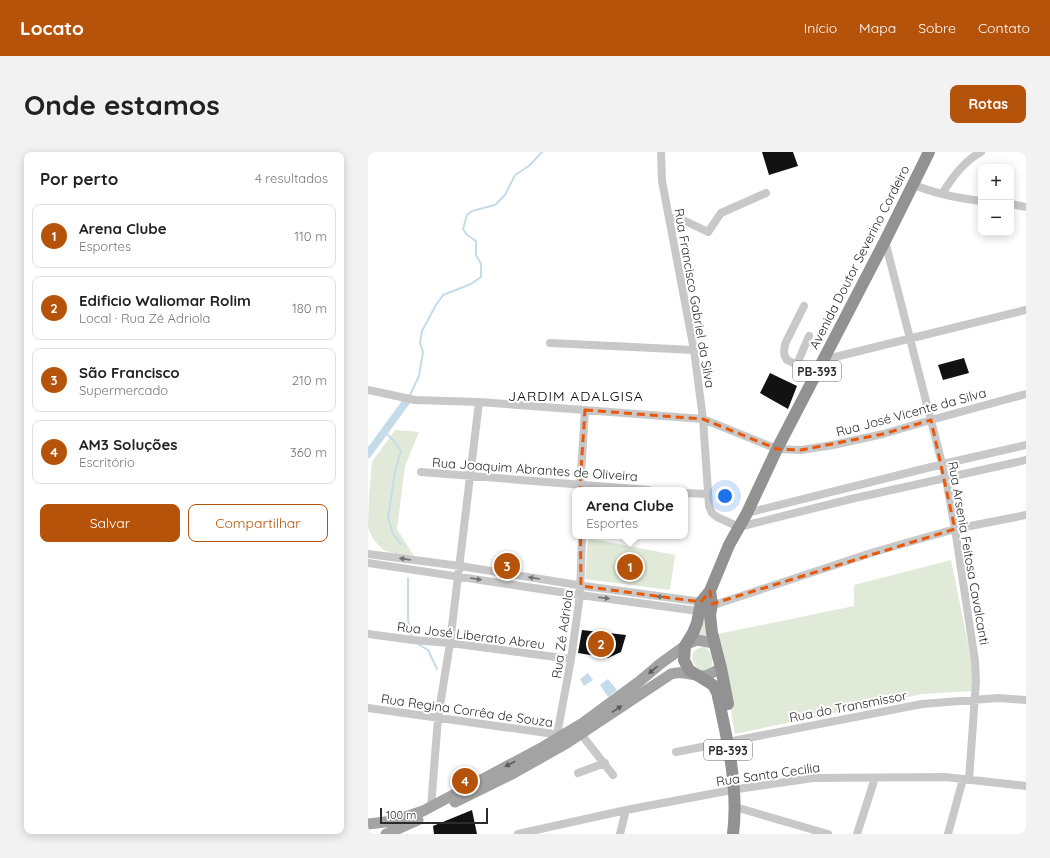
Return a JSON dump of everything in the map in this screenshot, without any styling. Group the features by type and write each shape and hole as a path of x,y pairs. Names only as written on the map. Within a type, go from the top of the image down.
{"highway":[{"name":"Avenida Doutor Severino Cordeiro","path":"685,646 693,633 729,545 747,513 777,449 885,241 929,152"},
{"name":"Avenida Doutor Severino Cordeiro","path":"704,606 710,615 714,643"},
{"path":"714,643 721,668"},
{"path":"685,646 683,656 685,664 689,670 698,675"},
{"name":"PB-393","path":"721,668 738,789 741,834"},
{"name":"PB-393","path":"698,675 713,685 717,692 731,742"},
{"name":"PB-393","path":"733,834 739,808"}],"main road":[{"path":"368,824 393,821 431,807 543,748 560,735 583,723 640,681 660,664 693,641 697,640 714,643"},
{"path":"386,834 425,817 512,774 581,734 671,674 680,672 707,675 721,668"}],"street":[{"name":"Rua Francisco Gabriel da Silva","path":"661,152 662,181 694,350 703,419 709,506 712,513 717,517 739,527"},
{"path":"942,194 955,174 964,164 981,152"},
{"path":"912,184 942,194 978,200"},
{"path":"669,219 679,218 708,232 721,213 766,193"},
{"path":"1014,205 1026,207"},
{"name":"Rua Arsenia Feitosa Cavalcanti","path":"885,241 930,420 943,464 955,529 975,661 976,681 966,780 948,834"},
{"path":"804,306 785,344 785,357 787,360 816,374"},
{"path":"823,360 1026,310"},
{"path":"797,364 809,336"},
{"path":"550,343 694,350"},
{"name":"Rua José Vicente da Silva","path":"368,390 415,400 480,402 703,419 777,449 801,450 833,445 883,434 1026,394"},
{"path":"431,807 438,718 450,643 480,402"},
{"path":"580,487 585,410"},
{"path":"747,513 1026,445"},
{"path":"739,527 1026,460"},
{"name":"Rua Joaquim Abrantes de Oliveira","path":"421,472 580,487"},
{"path":"688,493 707,494"},
{"path":"368,563 580,595 704,606 724,602 874,552 955,529 1026,516"},
{"name":"Rua Zé Adriola","path":"560,735 580,595 582,539"},
{"path":"368,554 460,566 704,606"},
{"name":"Rua José Liberato Abreu","path":"368,634 571,659"},
{"name":"Rua do Transmissor","path":"676,752 922,704 998,698 1026,700"},
{"name":"Rua Regina Corrêa de Souza","path":"368,708 560,735"},
{"path":"581,734 613,775"},
{"path":"578,773 605,763"},
{"name":"Rua Santa Cecilia","path":"520,834 626,810 738,789 812,778 945,777 1026,786"},
{"path":"857,834 875,778"},
{"path":"739,808 828,834"},
{"path":"620,834 626,810"}],"highlighted area":[{"path":"585,410 703,419 777,449 801,450 883,434 931,420 955,529 712,604 710,591 701,602 581,586 580,485"}],"green space":[{"path":"395,430 419,432 405,466 397,529 417,561 383,550 374,540 368,528 372,462"},
{"path":"588,539 675,555 670,590 585,579"},
{"path":"951,560 975,678 974,691 922,694 735,734 718,634 854,606 854,585"},
{"path":"704,611 708,638 696,637"},
{"path":"704,647 711,654 712,664 710,670 703,672 693,662 692,658 693,654 698,648"}],"water":[{"path":"588,673 593,680 584,686 580,679"},
{"path":"608,679 617,690 608,697 600,685"}],"building":[{"path":"762,152 793,152 798,166 769,175"},
{"path":"964,358 969,373 943,380 938,365"},
{"path":"770,373 797,386 788,409 760,393"},
{"path":"582,630 626,635 621,652 608,658 578,653"},
{"path":"472,810 477,834 434,834 433,826"}],"waterway":[{"path":"409,397 419,376 423,352 420,343 422,331 436,305 443,295 471,284 481,277 481,264 476,255 476,241 467,235 463,229 467,215 472,211 495,205 505,195 515,175 529,166 542,152"},
{"path":"368,454 406,402"},
{"path":"384,431 395,442 401,451 395,471 388,518 393,534 401,544"},
{"path":"408,578 408,620 412,638"},
{"path":"418,644 428,650 437,669"}],"place":[{"name":"São Francisco","path":"507,566"},
{"name":"Arena Clube","path":"630,567"},
{"name":"Edificio Waliomar Rolim","path":"601,644"},
{"name":"AM3 Soluções","path":"465,781"}],"district":[{"name":"JARDIM ADALGISA","path":"576,396"}]}
